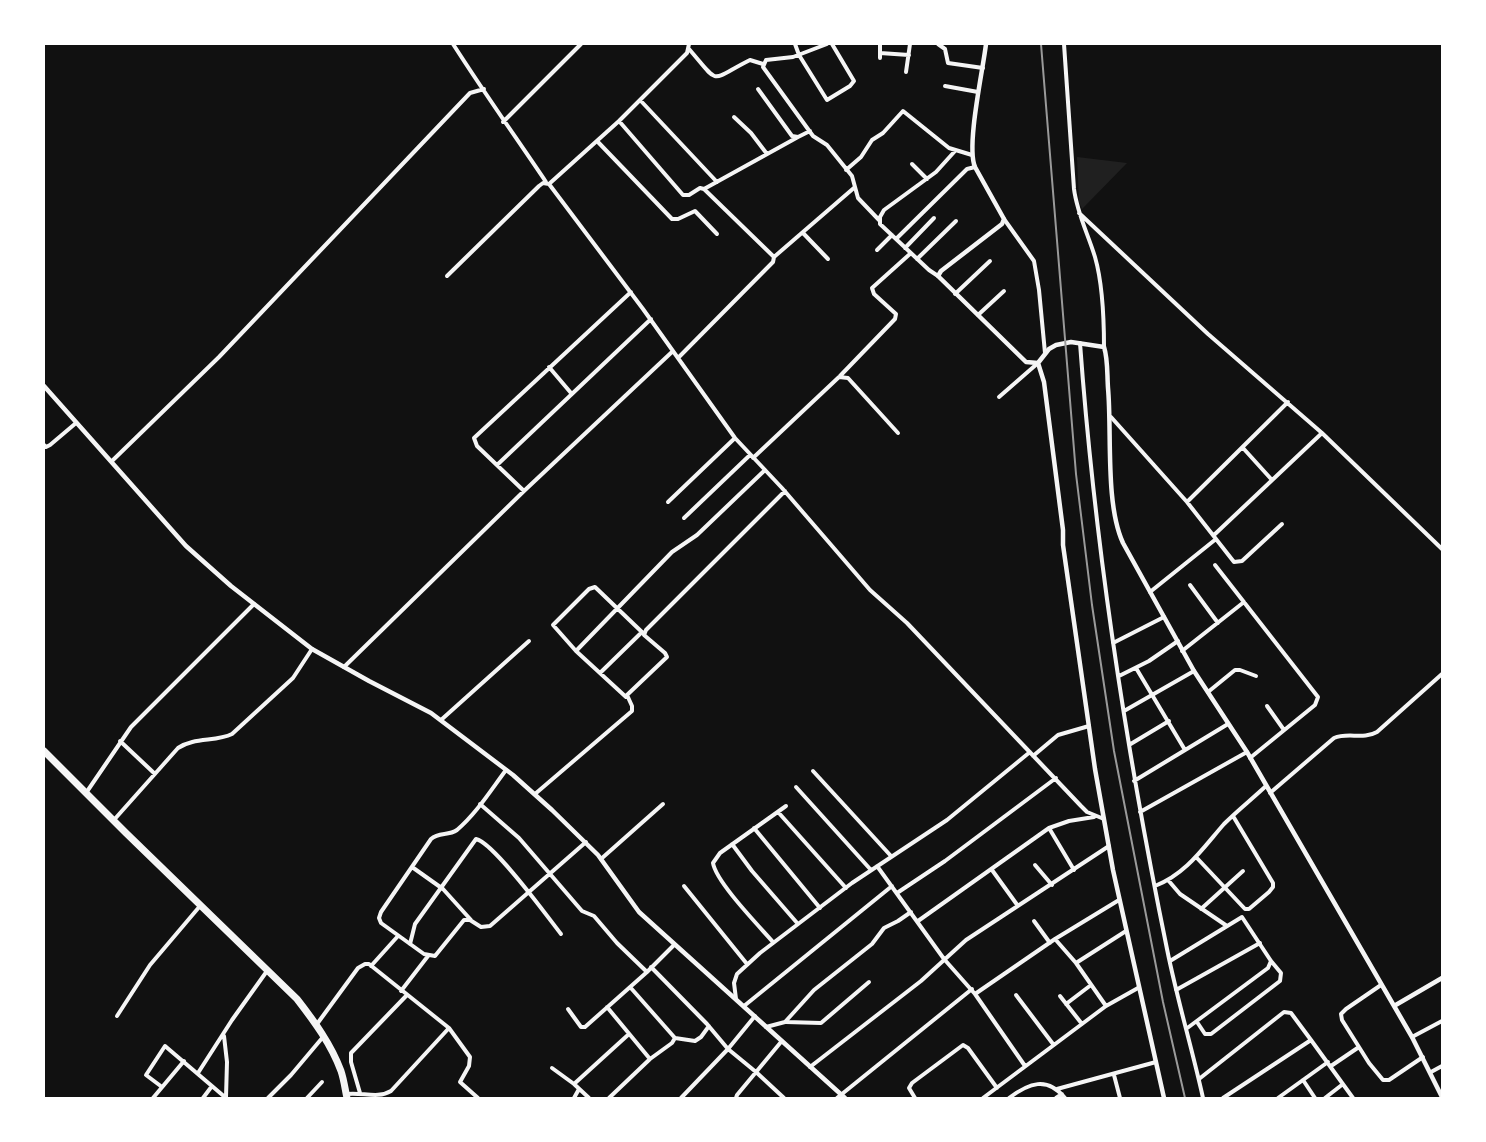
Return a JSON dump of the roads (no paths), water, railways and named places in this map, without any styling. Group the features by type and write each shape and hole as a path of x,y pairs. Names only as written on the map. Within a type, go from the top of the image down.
{"highway":[{"path":"44,751 86,793 117,816 200,906 297,999 317,1024 341,1072 347,1097"}],"street":[{"path":"453,44 503,122 651,319 735,438 785,491 870,590 907,623 1087,812 1104,819"},
{"path":"503,122 581,44"},
{"path":"795,44 824,98 829,99 854,81 832,44"},
{"path":"763,64 768,60 799,55 827,44"},
{"path":"880,44 880,55 909,55"},
{"path":"906,72 910,44"},
{"path":"938,44 945,49 948,63 983,68"},
{"path":"986,44 972,155 975,167 1004,219 1034,261 1040,290 1045,353"},
{"path":"1064,44 1071,160 1078,213 1095,259 1103,312 1117,527 1123,543 1182,651 1248,755 1412,1037 1443,1097"},
{"path":"447,276 539,186 548,184 619,121 689,46 709,74 716,77 723,76 750,60 763,64 769,76 810,131 832,151 854,178 858,198 879,220 880,224 916,259 938,276 1023,360 1038,363"},
{"path":"945,87 979,93"},
{"path":"112,461 219,357 470,93 483,89"},
{"path":"758,89 792,136 798,137"},
{"path":"640,100 717,182"},
{"path":"846,170 861,157 872,140 903,111 949,148 972,155"},
{"path":"734,117 751,133 767,154"},
{"path":"619,121 683,195 689,195 700,188 704,189 810,131"},
{"path":"597,141 672,219 695,212 717,234"},
{"path":"879,220 884,210 936,172 956,151"},
{"path":"912,164 927,179"},
{"path":"896,239 967,169 975,167"},
{"path":"678,357 773,262 774,257 855,187"},
{"path":"704,189 774,257"},
{"path":"1078,213 1208,334 1322,433 1443,549"},
{"path":"905,248 934,218"},
{"path":"938,276 941,271 1002,224 1004,219"},
{"path":"916,259 956,221"},
{"path":"803,233 828,259"},
{"path":"877,250 892,235"},
{"path":"684,518 839,377 895,320 896,314 874,294 872,288 911,253"},
{"path":"956,294 990,261"},
{"path":"978,315 1004,291"},
{"path":"524,491 477,446 474,438 631,292"},
{"path":"497,465 651,319"},
{"path":"999,397 1056,345 1071,342 1104,347"},
{"path":"1080,343 1090,467 1134,781 1176,990 1203,1098"},
{"path":"344,667 524,491 673,351"},
{"path":"1038,363 1044,382 1053,438 1063,545 1104,819 1119,900 1164,1098"},
{"path":"549,367 571,393"},
{"path":"839,377 848,378 898,433"},
{"path":"44,386 186,546 231,586 312,650 441,720 535,794 601,859 629,901 841,1097 972,989"},
{"path":"1187,502 1288,402"},
{"path":"1111,417 1187,502 1232,560 1239,563 1282,524"},
{"path":"44,445 48,447 76,423"},
{"path":"1150,592 1215,537 1322,433"},
{"path":"668,502 735,438"},
{"path":"1243,448 1272,480"},
{"path":"576,651 672,552 697,535 765,470"},
{"path":"600,673 643,634 785,491"},
{"path":"1140,812 1248,755 1315,705 1318,697 1215,565"},
{"path":"1190,585 1218,622"},
{"path":"535,794 630,713 632,706 627,698 553,627 554,623 591,587 597,588 667,657 628,693 627,698"},
{"path":"1182,651 1244,602"},
{"path":"86,793 131,727 254,604"},
{"path":"1113,643 1164,617"},
{"path":"441,720 529,641"},
{"path":"1119,676 1137,668 1178,641"},
{"path":"117,816 180,746 225,737 235,731 293,678 312,650"},
{"path":"1137,668 1185,750"},
{"path":"1208,692 1235,670 1256,676"},
{"path":"1124,711 1194,671"},
{"path":"1270,793 1334,738 1341,735 1366,736 1377,732 1443,674"},
{"path":"1267,706 1284,730"},
{"path":"1129,745 1169,721"},
{"path":"1134,781 1228,724"},
{"path":"736,999 735,979 747,964 773,942 871,870 947,820 1058,735 1089,726"},
{"path":"120,741 155,774"},
{"path":"472,921 464,920 438,954 428,956 398,936 378,918 433,837 452,834 462,825 506,770"},
{"path":"813,771 891,856"},
{"path":"897,892 945,861 1056,778"},
{"path":"1155,886 1168,880 1196,858 1233,816 1266,786"},
{"path":"796,787 871,870"},
{"path":"480,804 514,833 582,911 594,916 616,943 647,972"},
{"path":"601,859 663,804"},
{"path":"773,942 715,873 714,860 732,844 786,806"},
{"path":"778,812 846,888"},
{"path":"918,921 1049,828 1095,816"},
{"path":"1196,858 1245,909 1249,909 1274,885 1233,816"},
{"path":"754,828 820,908"},
{"path":"1049,828 1074,870"},
{"path":"410,944 412,930 474,840 479,838 495,853 561,934"},
{"path":"412,867 440,887 472,921 481,927 490,926 586,842"},
{"path":"732,844 798,924"},
{"path":"810,1067 921,981 966,940 1109,845"},
{"path":"1035,865 1052,885"},
{"path":"877,866 944,959 972,989 1025,1066"},
{"path":"992,870 1018,906"},
{"path":"1201,909 1243,871"},
{"path":"1168,880 1178,892 1227,926"},
{"path":"684,886 747,964"},
{"path":"744,1006 892,886"},
{"path":"975,994 1055,939 1119,900"},
{"path":"117,1016 146,971 200,906"},
{"path":"785,1022 807,996 872,944 884,928 911,912"},
{"path":"1170,961 1244,918 1281,973 1280,981 1211,1034 1205,1034 1197,1022"},
{"path":"1034,921 1050,943"},
{"path":"1076,963 1126,931"},
{"path":"371,966 398,936"},
{"path":"1055,939 1076,963 1106,1006"},
{"path":"1176,990 1260,943"},
{"path":"568,1009 583,1028 674,945"},
{"path":"402,991 428,956"},
{"path":"1186,1029 1268,968 1271,961"},
{"path":"317,1024 358,968 365,964 371,966 449,1028 470,1057 470,1066 460,1082 477,1098"},
{"path":"651,967 709,1026 728,1049 756,1071 784,1098"},
{"path":"198,1073 268,970"},
{"path":"1394,1006 1443,978"},
{"path":"766,1027 785,1022 821,1023 869,982"},
{"path":"1066,1004 1091,985"},
{"path":"1381,985 1341,1014 1342,1020 1380,1078 1386,1080 1422,1057"},
{"path":"630,987 675,1038 695,1041 709,1026"},
{"path":"983,1098 1106,1006 1138,988"},
{"path":"358,1093 351,1053 407,995"},
{"path":"1016,995 1053,1044"},
{"path":"1060,996 1082,1024"},
{"path":"607,1008 650,1059"},
{"path":"1198,1079 1284,1012 1291,1013 1353,1098"},
{"path":"681,1098 728,1049 755,1016"},
{"path":"1412,1037 1443,1021"},
{"path":"347,1097 358,1093 378,1096 391,1092 449,1028"},
{"path":"223,1034 227,1062 226,1098"},
{"path":"574,1084 629,1034"},
{"path":"268,1098 291,1075 323,1036"},
{"path":"609,1098 675,1038"},
{"path":"1223,1098 1311,1040"},
{"path":"736,1098 781,1041"},
{"path":"915,1098 909,1088 912,1083 963,1045 968,1048 997,1088"},
{"path":"162,1087 146,1075 165,1046 226,1098"},
{"path":"1278,1098 1303,1080 1359,1047"},
{"path":"153,1098 184,1061"},
{"path":"1057,1089 1156,1062"},
{"path":"1431,1072 1443,1066"},
{"path":"552,1068 589,1098"},
{"path":"1113,1075 1120,1098"},
{"path":"1303,1080 1315,1098"},
{"path":"307,1098 322,1082"},
{"path":"1009,1098 1033,1084 1057,1089 1064,1096"},
{"path":"1325,1098 1343,1084"},
{"path":"203,1098 212,1086"},
{"path":"574,1098 579,1089"},
{"path":"1056,1098 1064,1096"}],"railway":[{"path":"1041,44 1076,474 1092,605 1114,751 1163,1002 1185,1098"}]}
